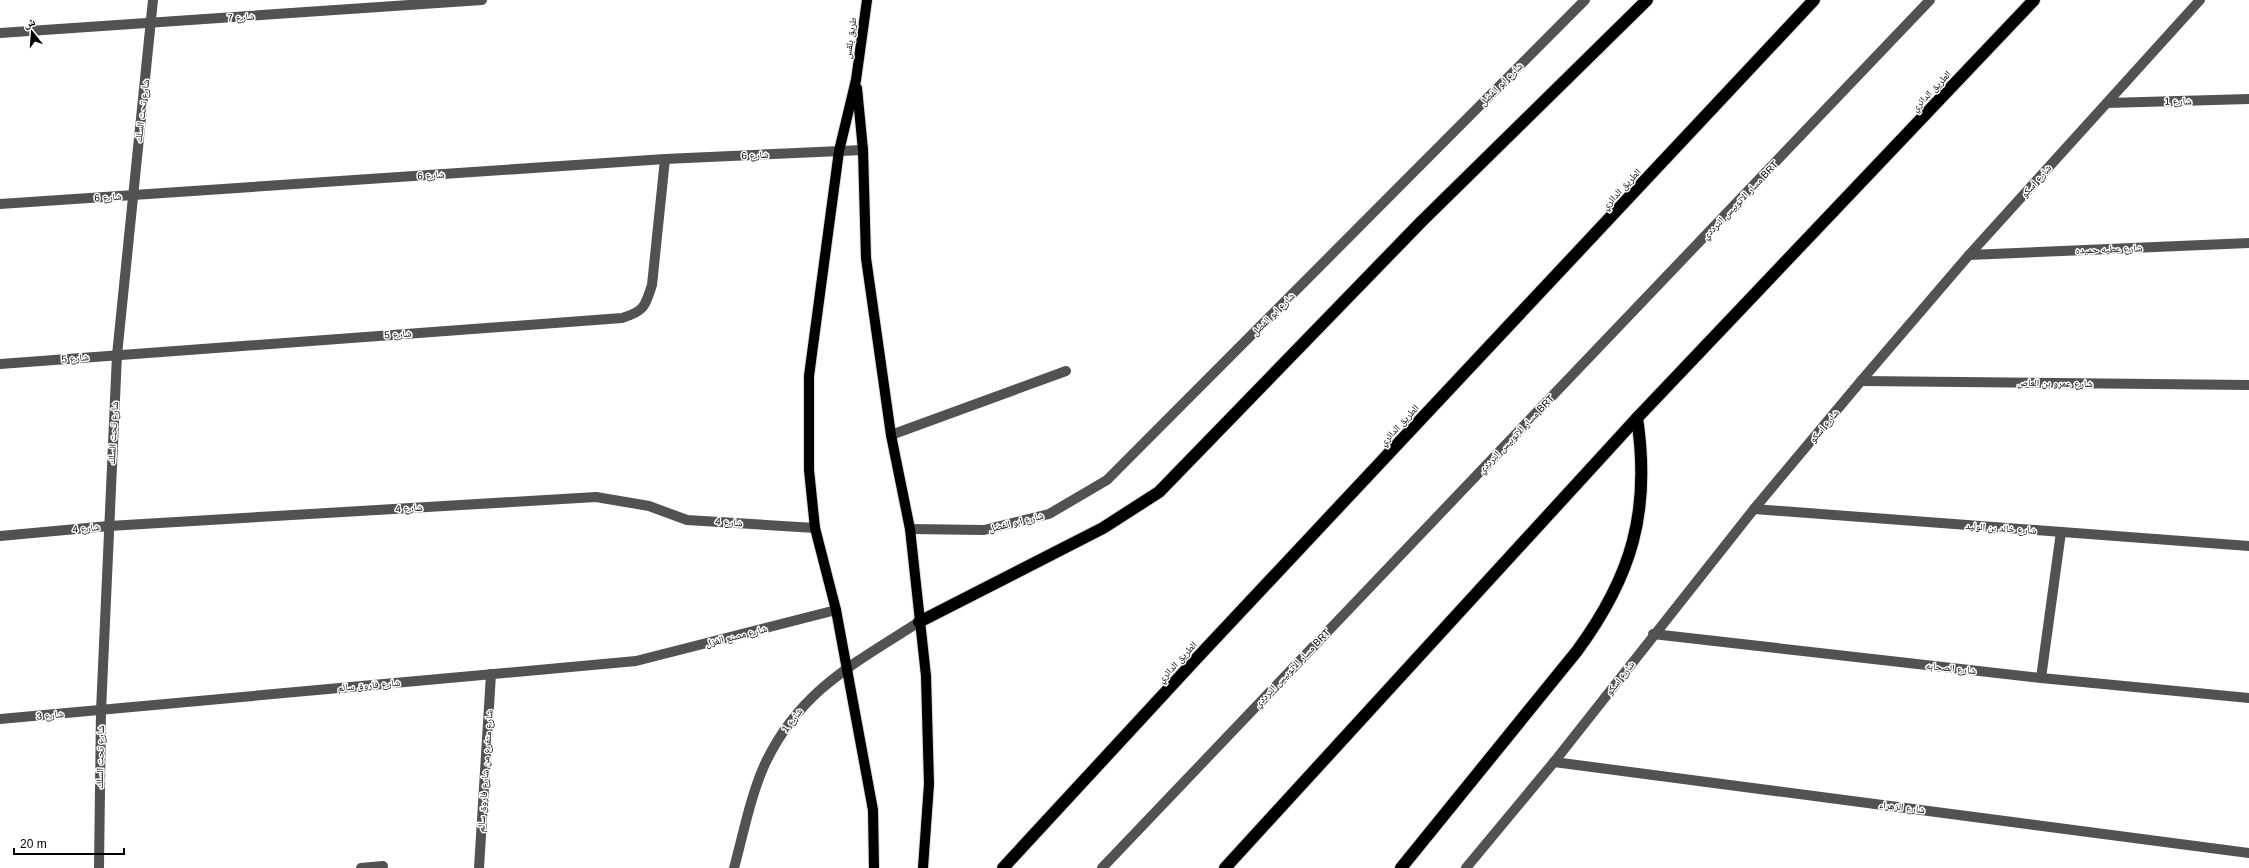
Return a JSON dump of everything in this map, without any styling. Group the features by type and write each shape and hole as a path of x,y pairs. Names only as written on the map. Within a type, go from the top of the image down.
{"highway":[{"path":"919,622 1103,528 1159,492 1421,222 1647,0"},
{"name":"الطريق الدائري","path":"1003,868 1197,658 1814,0"},
{"name":"الطريق الدائري","path":"1225,868 1637,418 2034,0"},
{"path":"1401,868 1578,651 1597,625 1613,597 1630,554 1641,506 1643,477 1642,447 1637,418"}],"main road":[{"name":"طريق بلقس","path":"856,80 867,0"},
{"path":"856,80 863,150 866,258 892,435 910,529 926,676 929,784 923,868"},
{"path":"856,80 839,151 809,376 809,470 815,528 836,610 873,810 874,868"}],"street":[{"name":"شارع تحت السلك","path":"99,868 101,710 117,355 132,195 152,23 152,0"},
{"name":"شارع 7","path":"0,33 482,0"},
{"name":"شارع ابو الفضل","path":"910,529 984,530 1049,514 1107,480 1585,0"},
{"name":"مسار الاتوبيس الترددي BRT","path":"1102,868 1930,0"},
{"name":"شارع اسكو","path":"1466,868 1554,762 1653,634 1754,509 1861,381 1969,255 2200,0"},
{"name":"شارع 1","path":"2107,103 2249,99"},
{"name":"شارع 6","path":"0,204 665,159 863,150"},
{"name":"شارع 5","path":"0,364 622,318 638,313 646,302 652,285 665,159"},
{"name":"شارع عطيه حميده","path":"1969,255 2249,243"},
{"path":"892,435 1066,372"},
{"name":"شارع عمرو بن العاص","path":"1861,381 2249,384"},
{"name":"شارع 4","path":"0,536 109,526 596,497 649,506 688,520 815,528"},
{"name":"شارع خالد بن الوليد","path":"1754,509 2249,546"},
{"path":"2041,678 2061,532"},
{"name":"شارع مصنع الغزل","path":"636,661 836,610"},
{"name":"شارع 1","path":"734,868 763,768 776,741 809,699 846,668 919,622"},
{"name":"شارع الصحابه","path":"1653,634 2041,678 2249,698"},
{"name":"شارع فاروق سالم","path":"101,710 636,661"},
{"name":"شارع متفرع من شارع فاروق سالم","path":"479,868 491,674"},
{"name":"شارع 3","path":"0,719 101,710"},
{"name":"شارع الزهراء","path":"1554,762 2249,853"},
{"path":"361,868 384,866"}]}
